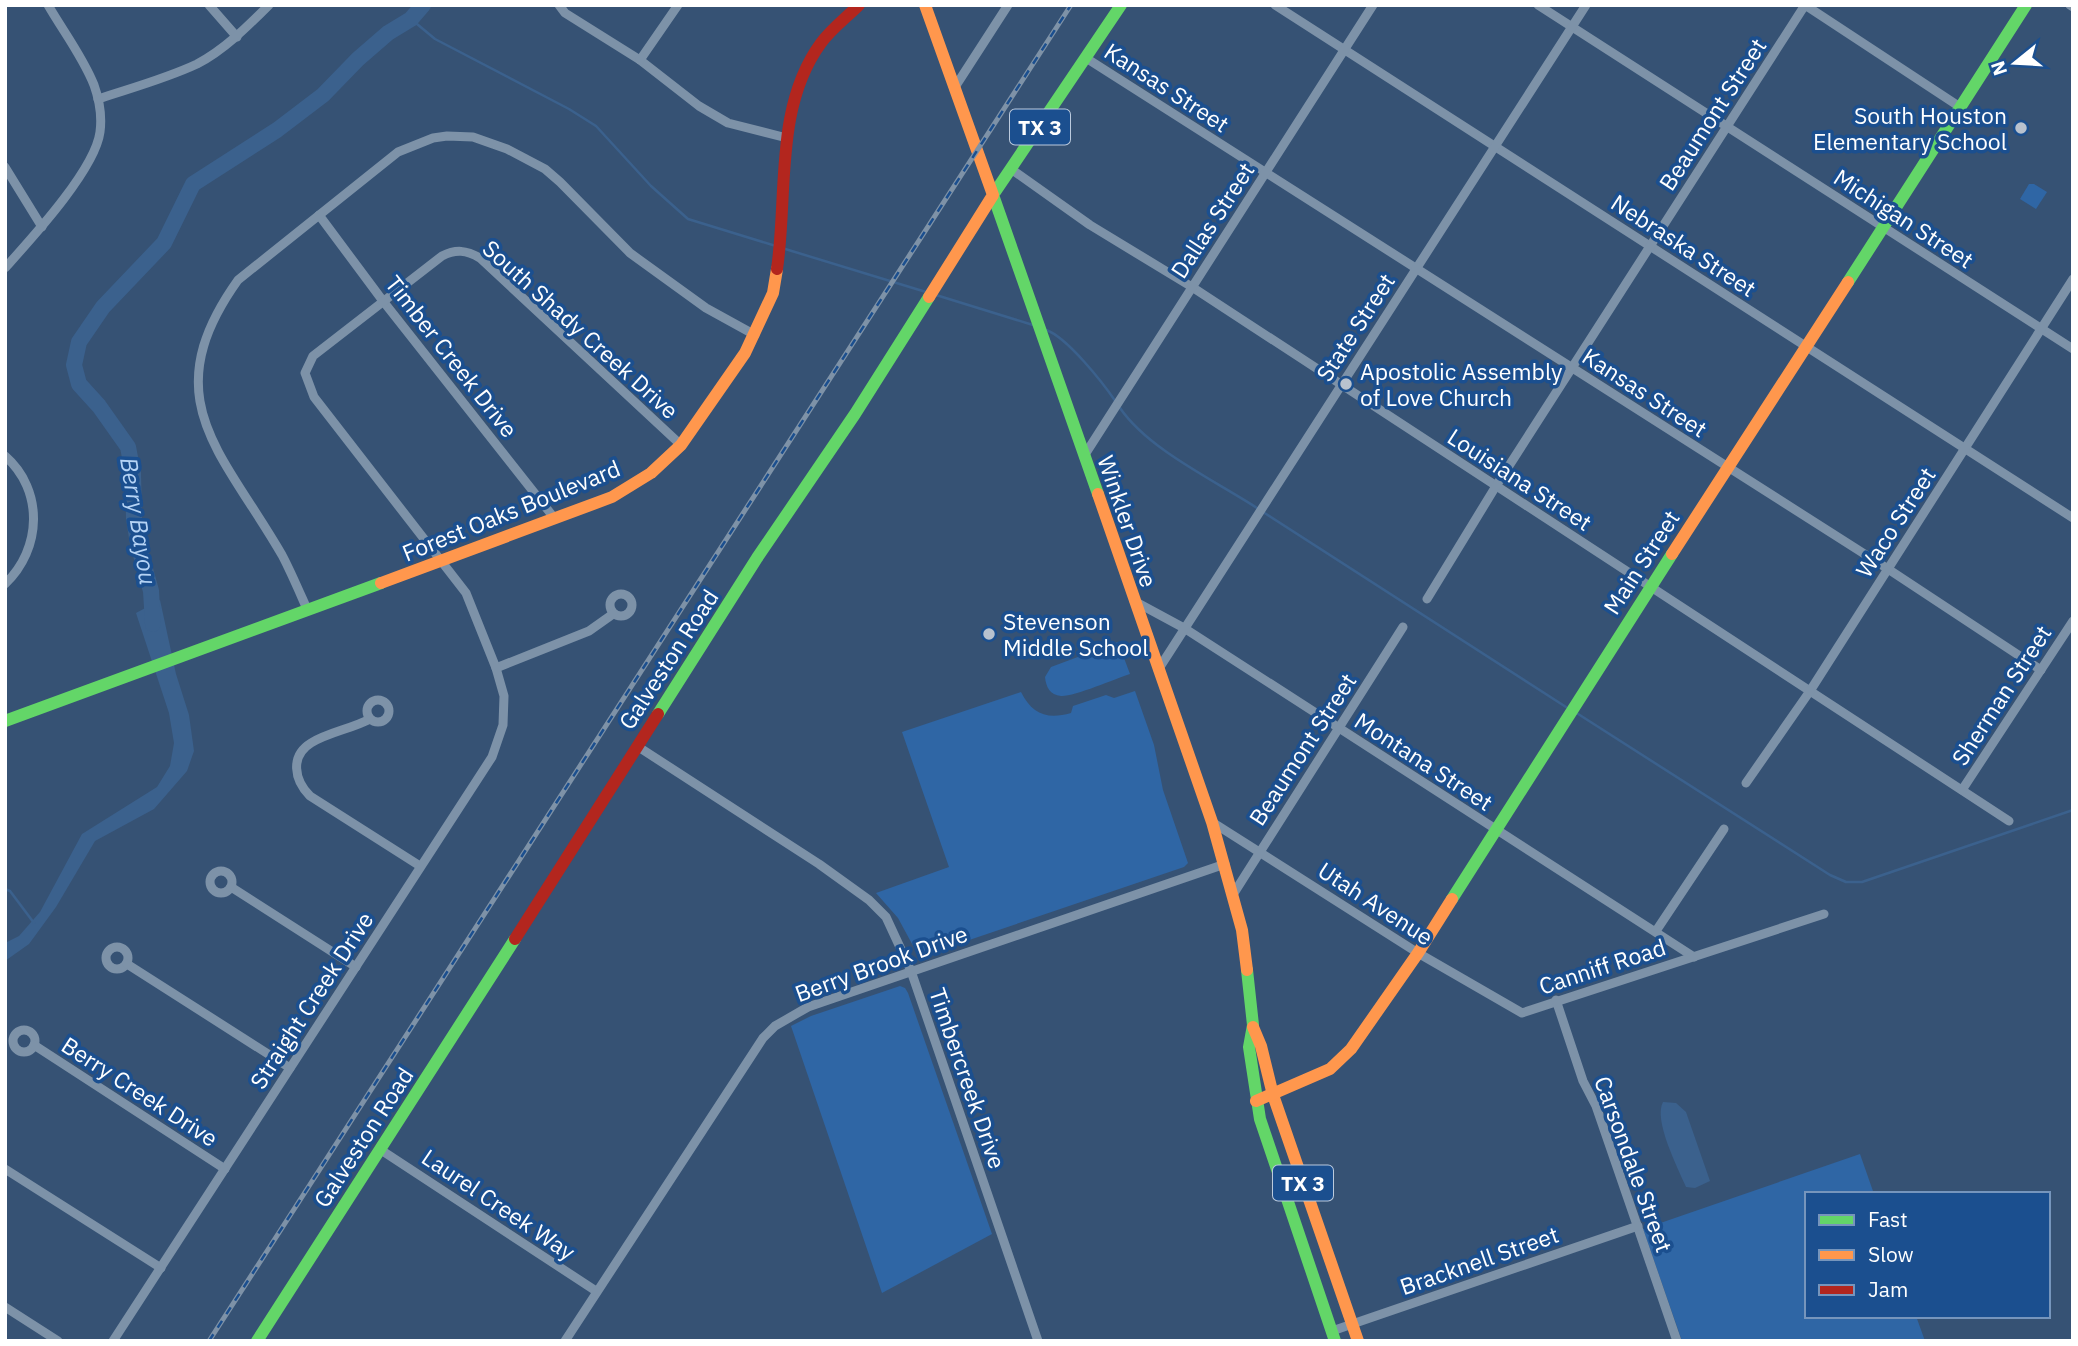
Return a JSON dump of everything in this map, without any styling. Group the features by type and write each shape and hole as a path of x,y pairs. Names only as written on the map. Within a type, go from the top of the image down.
{"main road":[{"name":"Forest Oaks Boulevard","path":"5,722 555,519 612,497 651,473 681,445 755,335 773,293 778,266 787,138 794,103 805,72 821,43 859,5"},
{"name":"Winkler Drive","path":"925,5 1212,822 1234,892 1242,930 1253,1025 1273,1095 1358,1341"},
{"name":"Galveston Road","path":"257,1341 757,558 849,424 993,195 1121,5"},
{"name":"Main Street","path":"1256,1101 1330,1069 1351,1049 1418,953 1494,830 2026,5"},
{"name":"Winkler Drive","path":"1253,1025 1249,1047 1256,1101 1266,1140 1334,1336"}],"street":[{"path":"5,268 43,227 84,168 97,145 100,131 98,99 85,67 48,5"},
{"path":"209,5 237,37"},
{"path":"98,99 153,82 198,63 237,37 269,5"},
{"path":"559,5 565,13 640,60 699,106 728,123 787,138"},
{"path":"640,60 678,5"},
{"path":"955,87 1008,5"},
{"name":"Nebraska Street","path":"1275,5 2073,518"},
{"name":"Dallas Street","path":"1084,456 1373,5"},
{"name":"Michigan Street","path":"1538,5 2073,349"},
{"name":"State Street","path":"1158,670 1586,5"},
{"path":"1805,5 1961,107"},
{"name":"Beaumont Street","path":"1427,599 1496,486 1805,5"},
{"name":"Kansas Street","path":"1086,58 1888,569 2041,670"},
{"path":"307,609 283,557 215,450 200,405 198,371 205,339 220,305 238,280 398,152 433,138 447,136 484,139 545,169 630,253 706,308 755,335"},
{"path":"5,167 43,227"},
{"name":"Louisiana Street","path":"1011,169 1090,225 1192,287 2009,821"},
{"name":"Timber Creek Drive","path":"319,215 383,301 555,519"},
{"name":"South Shady Creek Drive","path":"443,561 314,397 305,373 313,356 450,251 468,251 480,258 681,445"},
{"name":"Waco Street","path":"1746,783 1810,691 2073,279"},
{"path":"5,456 25,480 33,508 30,549 5,584"},
{"name":"Straight Creek Drive","path":"113,1341 492,757 498,743 505,711 496,668 466,593 443,561"},
{"name":"Montana Street","path":"1133,600 1184,628 1693,957"},
{"path":"496,668 589,631 613,614"},
{"name":"Sherman Street","path":"1962,790 2073,621"},
{"name":"Beaumont Street","path":"1234,892 1403,627"},
{"path":"370,719 312,743 303,750 296,763 298,780 310,796 420,866"},
{"name":"Timbercreek Drive","path":"637,746 819,864 869,900 891,925 911,971 1038,1341"},
{"name":"Utah Avenue","path":"1212,822 1260,850 1418,953 1522,1013"},
{"path":"1656,931 1724,829"},
{"name":"Berry Brook Drive","path":"565,1341 763,1038 775,1026 808,1007 1225,864"},
{"path":"231,887 356,967"},
{"name":"Canniff Road","path":"1522,1013 1824,914"},
{"path":"127,964 290,1068"},
{"name":"Carsondale Street","path":"1556,1000 1583,1081 1596,1106 1677,1341"},
{"name":"Berry Creek Drive","path":"34,1045 225,1169"},
{"name":"Laurel Creek Way","path":"381,1150 596,1291"},
{"path":"5,1170 161,1268"},
{"name":"Bracknell Street","path":"1334,1336 1352,1324 1638,1226"},
{"path":"5,1307 58,1341"}],"shaded area":[{"path":"2029,184 2047,192 2036,209 2020,199"},
{"path":"160,600 176,674 189,715 194,751 187,771 154,809 95,841 56,907 29,944 5,961 5,943 19,936 40,912 82,834 157,787 170,766 174,743 169,713 136,613"},
{"path":"1118,642 1130,674 1067,696 1054,694 1049,690 1045,677 1051,667"},
{"path":"1135,691 1154,745 1163,790 1188,863 1184,867 922,956 918,955 898,918 876,893 949,867 902,732 1021,692 1035,710 1055,716 1071,713 1073,706 1106,695 1114,698"},
{"path":"900,986 908,993 992,1234 882,1293 791,1026 811,1016"},
{"path":"1663,1102 1676,1103 1686,1112 1710,1181 1695,1188 1686,1187 1664,1132 1661,1120"},
{"path":"1860,1154 1873,1192 1805,1192 1805,1318 1917,1318 1925,1341 1682,1341 1643,1229"}],"waterway":[{"name":"Berry Bayou","path":"153,624 151,591 134,518 133,473 128,447 99,406 79,384 74,365 79,342 103,307 164,243 193,184 277,130 323,95 358,59 388,33 411,19 423,5"},
{"path":"411,19 435,39 569,109 596,126 651,186 688,219 776,246"},
{"path":"782,248 926,292"},
{"path":"936,295 1033,325"},
{"path":"1046,330 1055,334 1074,351 1116,402"},
{"path":"1120,408 1132,423 1165,451 1257,508"},
{"path":"1263,512 1566,707"},
{"path":"1575,712 1830,875 1846,882 1862,882 2073,810"},
{"path":"5,889 10,891 34,923"}],"railway":[{"path":"209,1341 1071,5"}],"traffic: fast":[{"path":"1098,494 993,195 1121,5"},
{"path":"1848,282 2026,5"},
{"path":"658,714 929,297"},
{"path":"1452,899 1672,554"},
{"path":"5,721 381,583"},
{"path":"257,1341 515,939"},
{"path":"1247,970 1253,1025 1249,1047 1260,1119 1335,1341"}],"traffic: slow":[{"path":"925,5 993,195 929,297"},
{"path":"381,583 612,497 651,473 681,445 745,353 773,293 777,269"},
{"path":"1672,554 1848,282"},
{"path":"1098,494 1212,822 1242,930 1247,970"},
{"path":"1256,1101 1330,1069 1351,1049 1452,899"},
{"path":"1253,1027 1261,1046 1273,1095 1358,1341"}],"traffic: jam":[{"path":"777,269 789,123 796,95 806,68 821,43 859,5"},
{"path":"515,939 658,714"}],"place":[{"name":"South Houston Elementary School","path":"2021,128"},
{"name":"Apostolic Assembly of Love Church","path":"1346,384"},
{"name":"Stevenson Middle School","path":"989,634"}]}
